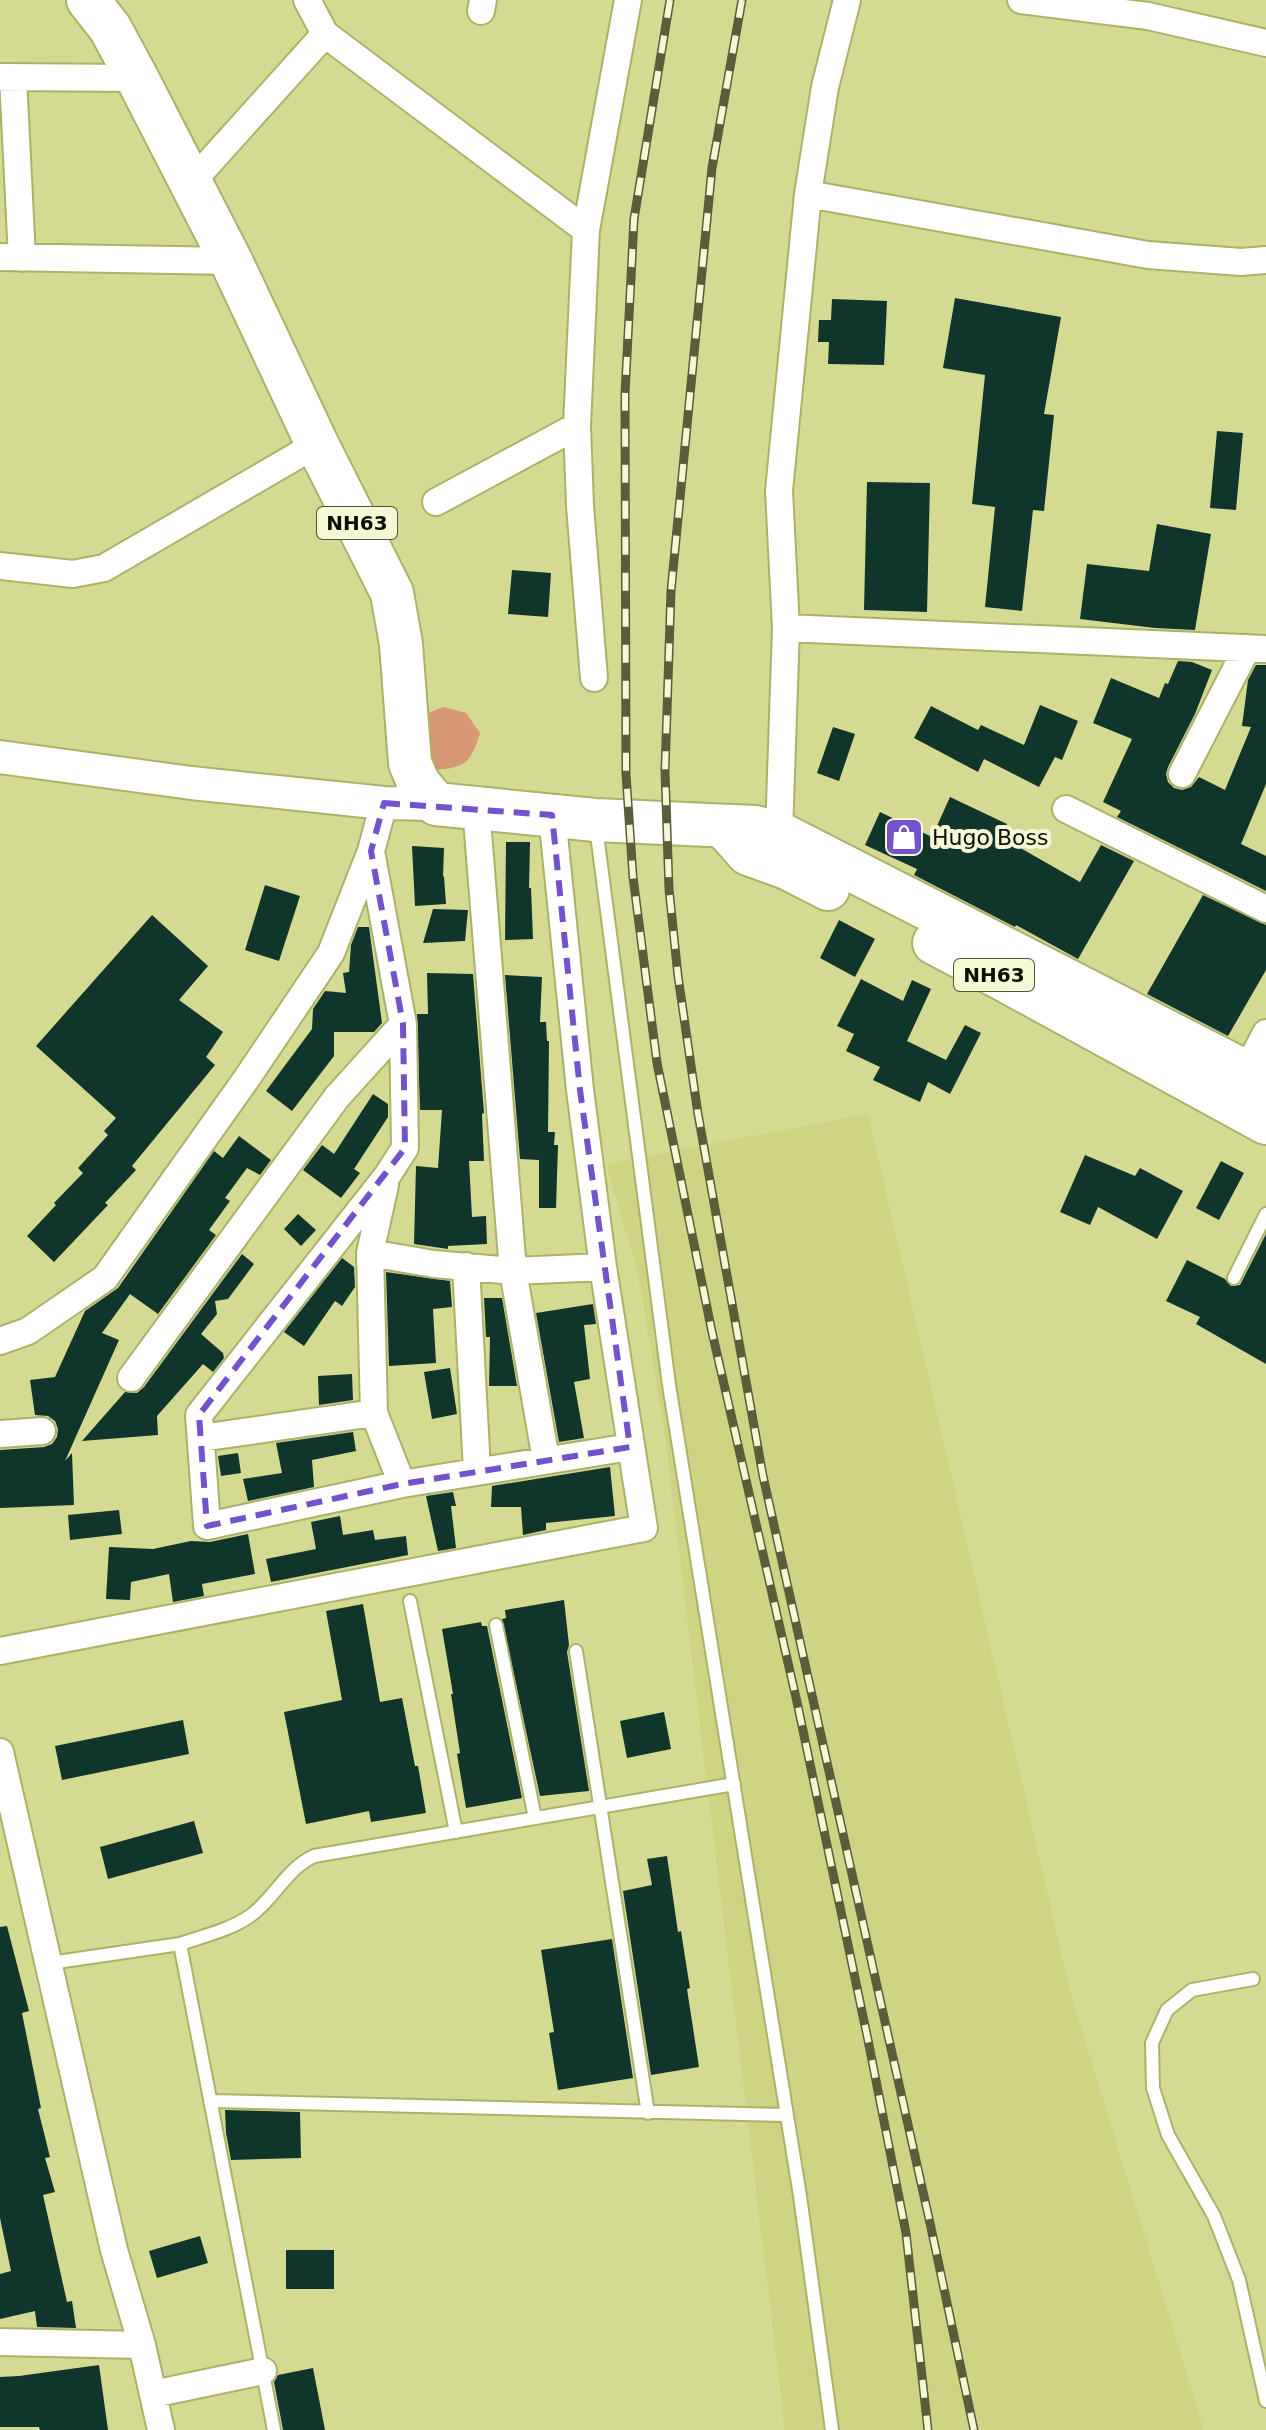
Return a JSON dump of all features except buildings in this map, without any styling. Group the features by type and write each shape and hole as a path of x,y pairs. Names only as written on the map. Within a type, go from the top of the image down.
{"highway":[{"name":"NH63","path":"88,0 110,28 231,261 317,444 392,593 401,644 410,763 418,782 456,805 595,820 755,827 779,833 1256,1076"},
{"name":"NH63","path":"725,828 748,854 787,868 1008,982 1266,1123"}],"street":[{"path":"307,0 325,34 586,230"},
{"path":"594,678 577,426 586,230 628,0"},
{"path":"779,833 786,628 779,491 808,194 825,87 847,0"},
{"path":"1021,0 1148,16 1266,43"},
{"path":"190,184 325,34"},
{"path":"137,78 6,77 11,258 231,261"},
{"path":"808,194 1148,255 1241,262 1266,260"},
{"path":"436,502 577,426"},
{"path":"0,566 73,574 104,568 317,444"},
{"path":"786,628 1256,649 1182,774"},
{"path":"0,757 191,783 384,803 456,805 513,1271 546,1460"},
{"path":"0,1341 28,1331 105,1278 331,953 371,851 384,803"},
{"path":"1066,809 1266,909"},
{"path":"0,1651 644,1528 603,1267 580,1090 552,815"},
{"path":"371,851 403,1024 405,1148 387,1176 199,1415 207,1526 402,1484 630,1447"},
{"path":"131,1378 337,1097 403,1024"},
{"path":"1256,1076 1266,1033"},
{"path":"387,1176 370,1253 374,1413 402,1484"},
{"path":"370,1253 434,1264 513,1271 603,1267"},
{"path":"466,1266 477,1470"},
{"path":"201,1438 374,1413"},
{"path":"0,1434 42,1431"},
{"path":"0,1752 9,1826 50,1963 114,2250 142,2345 161,2430"},
{"path":"0,2342 142,2345"},
{"path":"153,2394 263,2371"}],"lane":[{"path":"595,820 669,1385 787,2115 832,2430"},
{"path":"1234,1278 1266,1214"},
{"path":"410,1601 456,1832"},
{"path":"496,1625 535,1818"},
{"path":"576,1651 648,2113"},
{"path":"50,1963 180,1944 228,1927 250,1916 293,1869 314,1856 734,1784"},
{"path":"180,1944 274,2430"},
{"path":"1253,1979 1192,1990 1167,2010 1152,2043 1153,2088 1168,2135 1214,2216 1239,2280 1266,2401"},
{"path":"210,2101 787,2115"}],"highlighted area":[{"path":"384,803 552,815 580,1090 630,1447 402,1484 207,1526 199,1415 405,1148 403,1024 371,851"}],"shaded area":[{"path":"443,707 466,713 480,733 465,762 453,768 434,770 419,755 423,715"},
{"path":"868,1114 1070,1991 1204,2430 785,2430 665,1436 638,1273 606,1164"}],"railway":[{"path":"670,0 634,219 625,394 626,774 633,877 657,1063 712,1332 797,1702 906,2233 928,2430"},
{"path":"742,0 712,168 671,591 665,771 669,889 698,1114 763,1476 974,2430"}],"place":[{"name":"Hugo Boss","path":"904,837"}]}
